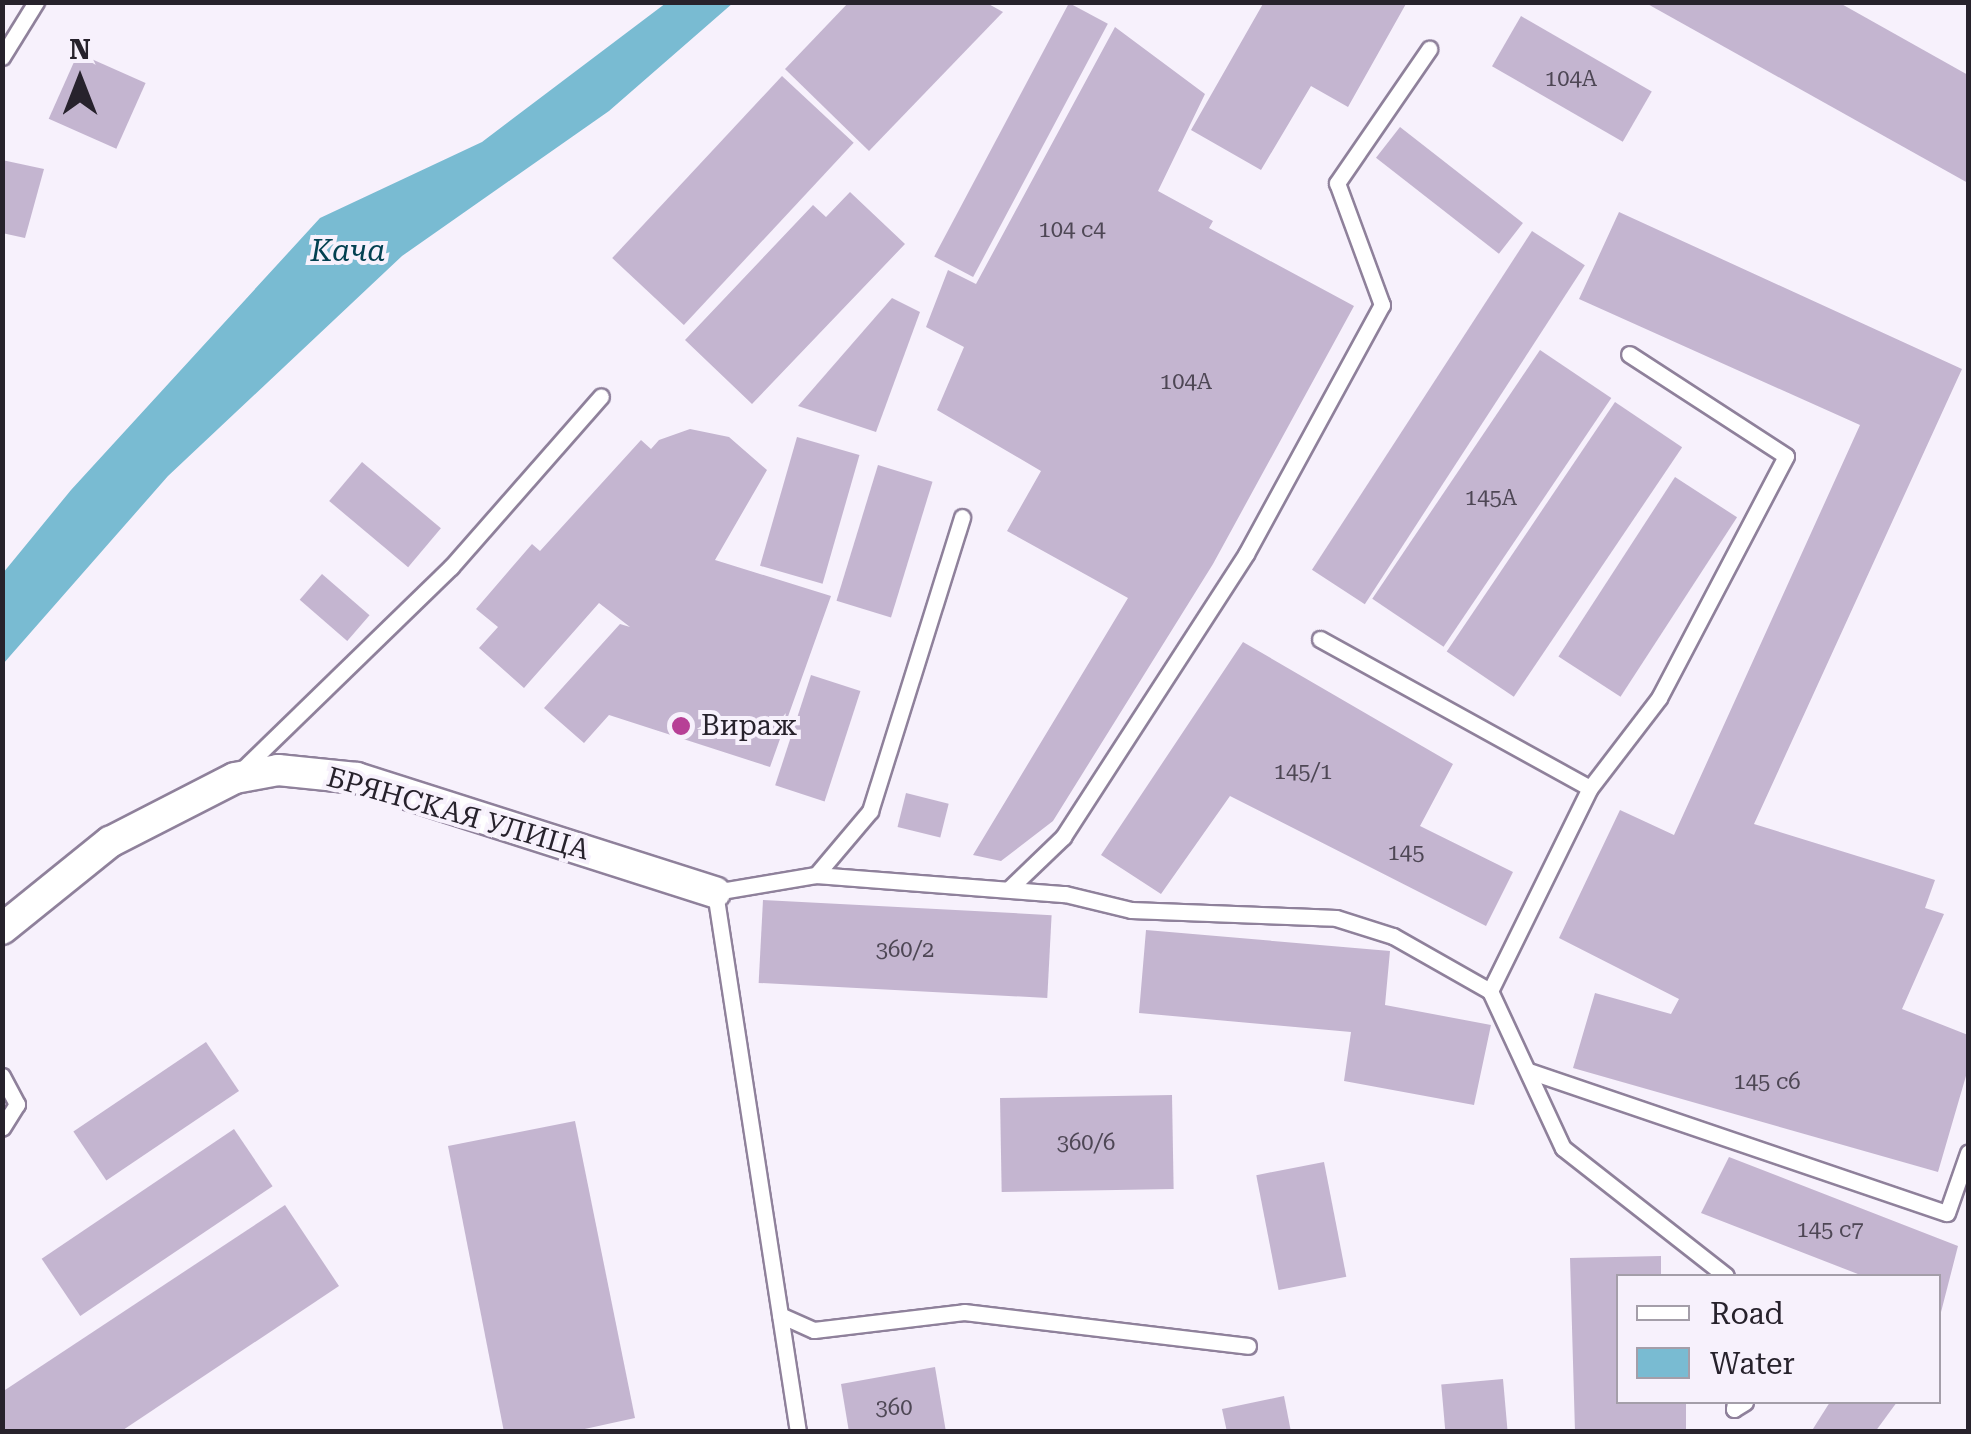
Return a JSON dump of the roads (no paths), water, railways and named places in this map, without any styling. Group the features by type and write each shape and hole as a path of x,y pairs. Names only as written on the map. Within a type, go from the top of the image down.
{"street":[{"name":"БРЯНСКАЯ УЛИЦА","path":"2,929 110,842 235,778 302,769 357,778 715,892"}],"lane":[{"path":"2,57 36,2"},
{"path":"1010,888 1064,837 1246,554 1382,305 1337,183 1429,49"},
{"path":"1490,992 1590,788 1659,698 1786,456 1629,354"},
{"path":"235,778 451,567 601,396"},
{"path":"816,874 870,812 962,517"},
{"path":"1320,639 1590,788"},
{"path":"798,1432 715,892 816,874 1065,894 1131,910 1336,918 1393,936 1490,992 1530,1070 1562,1148 1723,1274"},
{"path":"1530,1070 1947,1214 1968,1153"},
{"path":"2,1076 17,1104 2,1128"},
{"path":"780,1316 814,1330 964,1312 1248,1346"}],"water":[{"name":"Кача","path":"666,3 733,3 609,111 402,256 168,476 3,664 3,573 71,490 320,218 482,142"}],"place":[{"name":"Вираж","path":"681,726"}]}
